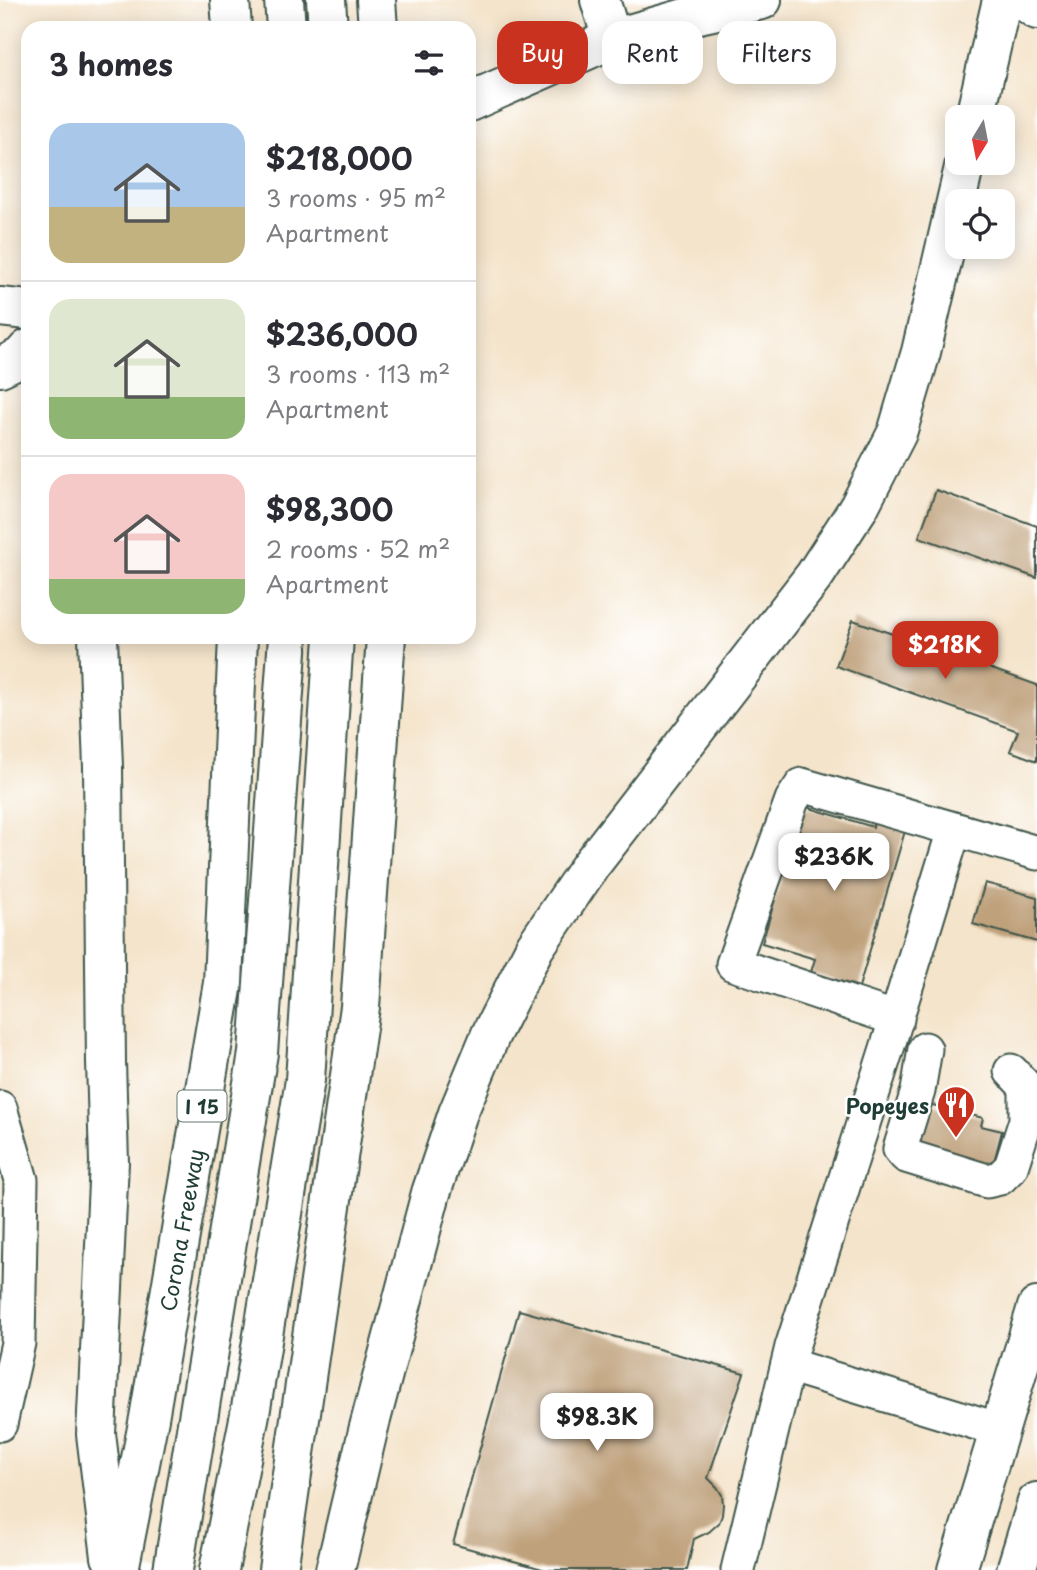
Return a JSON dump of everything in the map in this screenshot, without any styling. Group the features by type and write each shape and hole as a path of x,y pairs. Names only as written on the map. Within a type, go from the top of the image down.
{"main road":[{"path":"284,0 286,21"},
{"path":"326,0 328,21"},
{"path":"376,0 378,21"},
{"path":"600,0 606,21"},
{"path":"672,21 762,0"},
{"path":"978,105 1002,0"},
{"path":"1023,0 1037,9"},
{"path":"476,99 602,43"},
{"path":"335,1570 368,1431 431,1193 458,1113 491,1034 535,947 590,866 815,575 859,508 897,433 921,352 962,175"},
{"path":"0,307 21,309"},
{"path":"0,367 21,357"},
{"path":"98,644 103,767 109,1163 96,1434 113,1570"},
{"name":"Corona Freeway","path":"119,1570 149,1418 223,983 238,644"},
{"path":"173,1570 258,1053 287,644"},
{"path":"219,1570 250,1413 305,1080 334,644"},
{"path":"278,1570 360,1007 386,644"},
{"path":"957,1570 1037,1307"},
{"path":"1016,1570 1037,1502"}],"street":[{"path":"897,1019 733,964 792,800 802,785 1037,853"},
{"path":"738,1570 788,1365 954,830"},
{"path":"925,1049 918,1091 900,1149 906,1156 987,1181 1000,1178 1012,1167 1026,1120 1026,1087 1011,1071"},
{"path":"0,1108 21,1180 18,1343 0,1424"},
{"path":"788,1365 1000,1430"}],"building":[{"path":"936,490 1037,526 1037,578 919,537"},
{"path":"853,620 1037,685 1037,761 1010,751 1018,731 836,666"},
{"path":"803,806 873,827 874,822 905,831 859,987 811,972 815,959 762,943"},
{"path":"985,883 1037,897 1037,942 973,924"},
{"name":"Popeyes","path":"921,1102 983,1118 981,1126 1002,1131 991,1173 910,1147"},
{"path":"519,1310 744,1373 708,1478 722,1495 722,1515 719,1523 709,1532 694,1539 687,1570 546,1570 453,1544"}],"place":[{"name":"Popeyes","path":"956,1139"}]}
